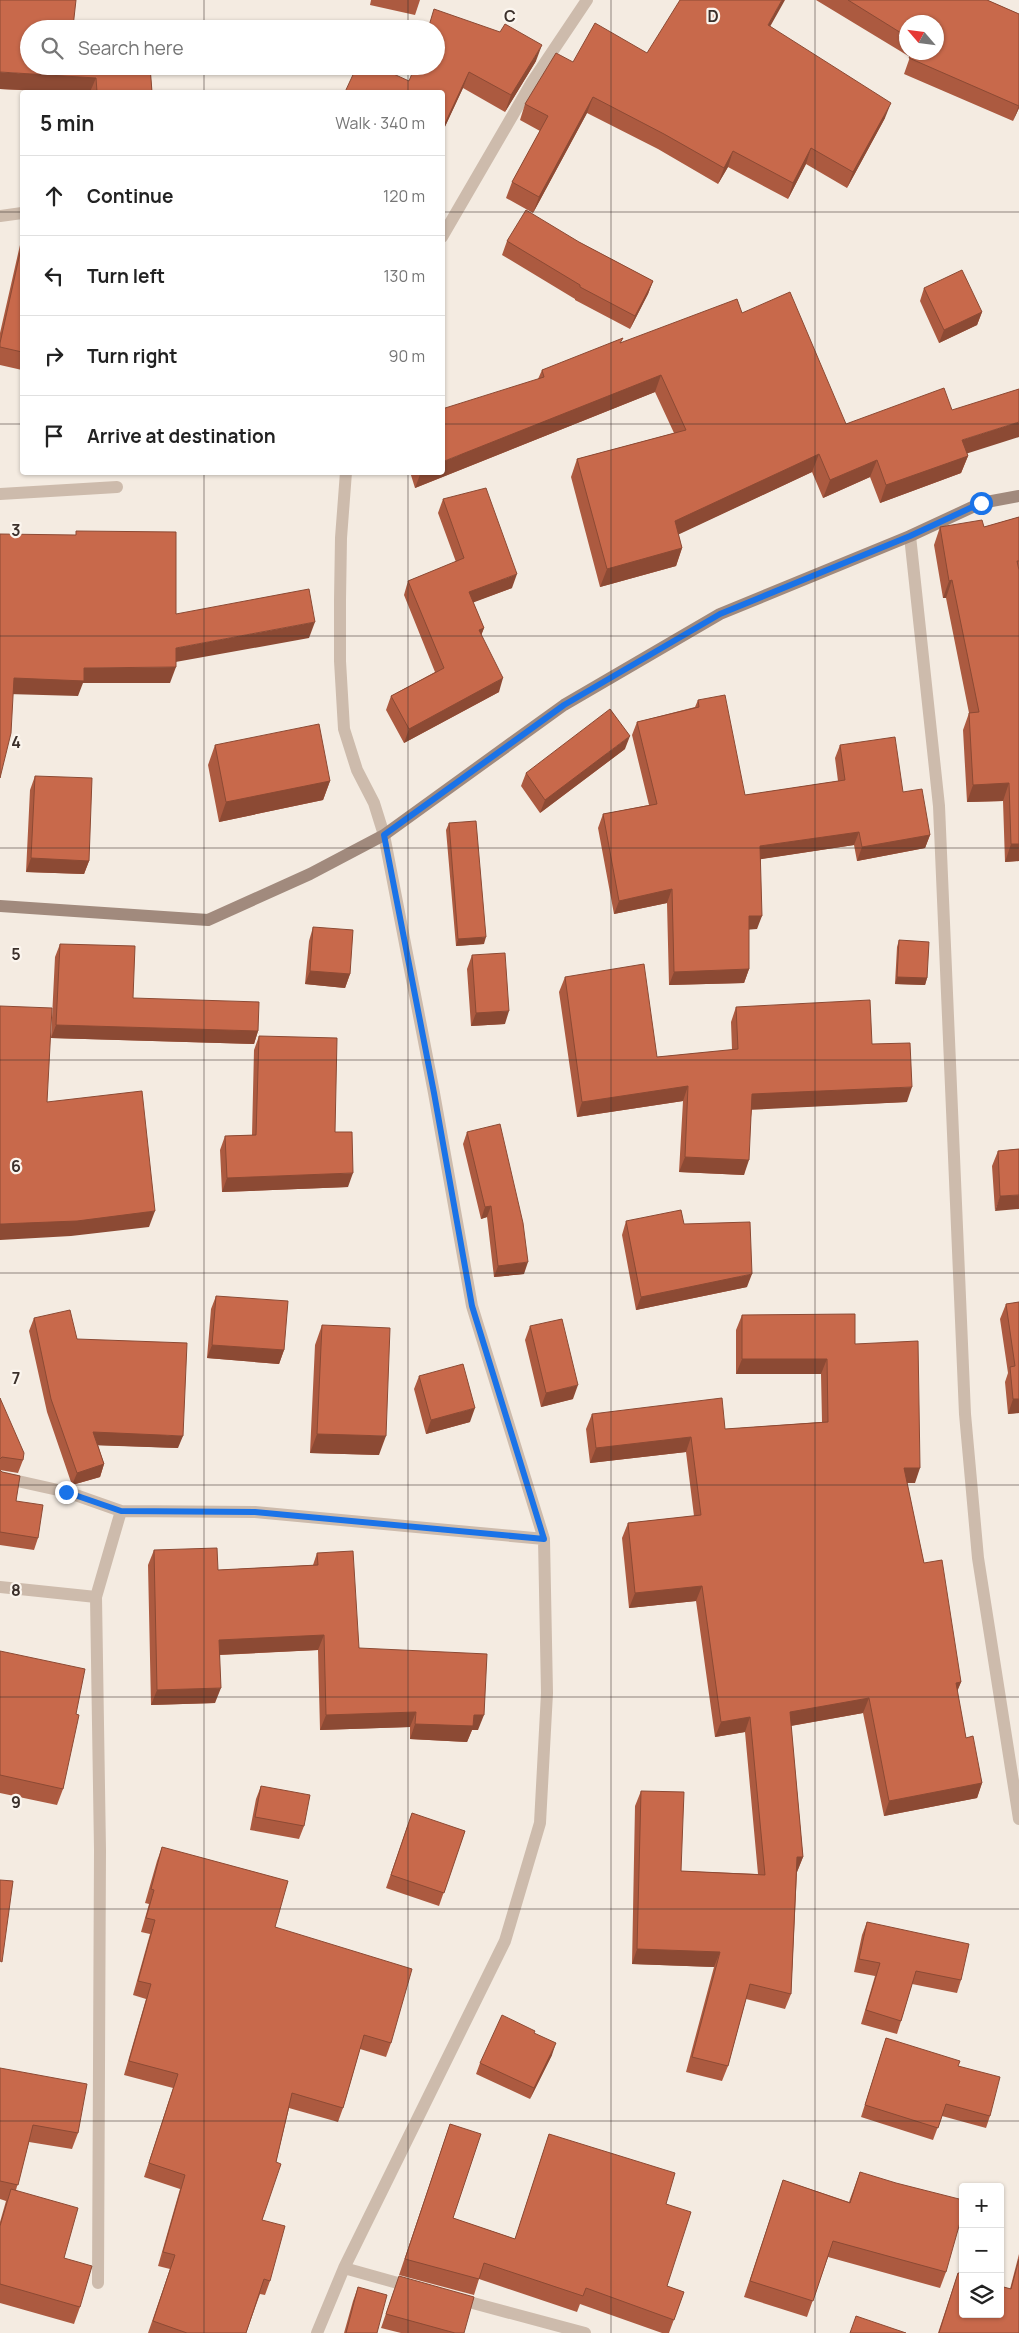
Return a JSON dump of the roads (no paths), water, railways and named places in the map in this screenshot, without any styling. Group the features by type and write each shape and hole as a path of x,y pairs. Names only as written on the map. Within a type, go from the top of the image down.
{"street":[{"path":"445,232 532,82 587,0"},
{"path":"0,216 20,213"},
{"path":"317,2333 344,2268 505,1941 540,1823 547,1693 544,1539 472,1306 434,1093 384,835 374,803 357,770 344,729 340,661 340,600 341,538 346,475"},
{"path":"0,494 117,486"},
{"path":"0,906 208,920 310,874 384,835 564,705 720,614 910,536 981,503 1019,496"},
{"path":"910,536 939,806 965,1414 978,1558 1019,1819"},
{"path":"0,1477 66,1492 121,1511 255,1512 544,1539"},
{"path":"98,2283 100,1850 96,1597 121,1511"},
{"path":"0,1587 96,1597"},
{"path":"344,2268 421,2289"},
{"path":"450,2297 585,2333"}]}
